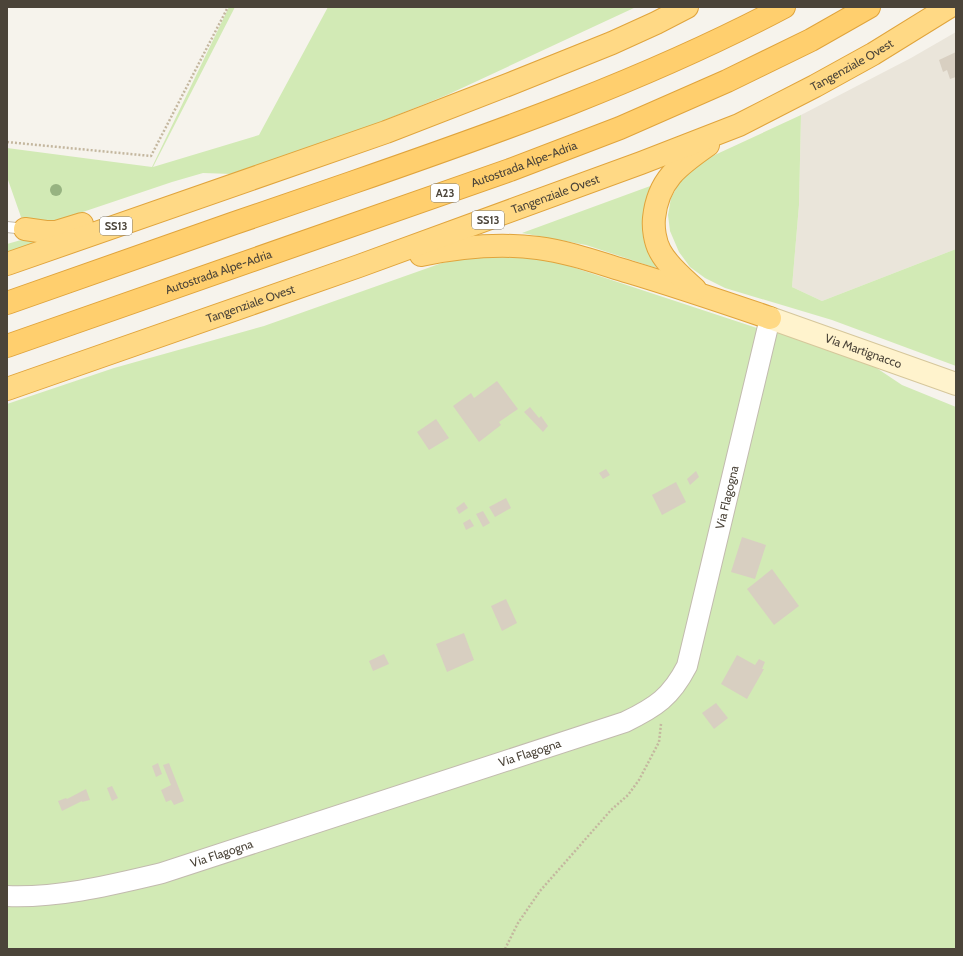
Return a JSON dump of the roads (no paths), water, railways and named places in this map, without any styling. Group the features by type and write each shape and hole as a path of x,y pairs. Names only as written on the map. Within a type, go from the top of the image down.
{"highway":[{"path":"656,23 680,7"},
{"name":"SS13","path":"7,264 393,129 612,43 687,7"},
{"path":"7,303 473,140 547,112 672,62 784,7"},
{"name":"Autostrada Alpe-Adria","path":"7,346 502,173 620,128 728,81 811,40 869,7"},
{"name":"Tangenziale Ovest","path":"7,389 358,266 590,182 739,125 873,54 950,7"},
{"path":"701,294 677,274 660,251 653,224 657,196 665,181 675,170 694,154 739,125"},
{"path":"16,228 56,232 177,191 191,188 225,187"},
{"path":"358,266 472,247 506,246 539,248 577,256 701,294 770,318"}],"main road":[{"name":"Via Martignacco","path":"770,318 956,384"}],"street":[{"name":"Via Flagogna","path":"7,896 59,894 93,889 162,874 619,724 642,714 661,701 678,682 687,666 770,318"}]}
